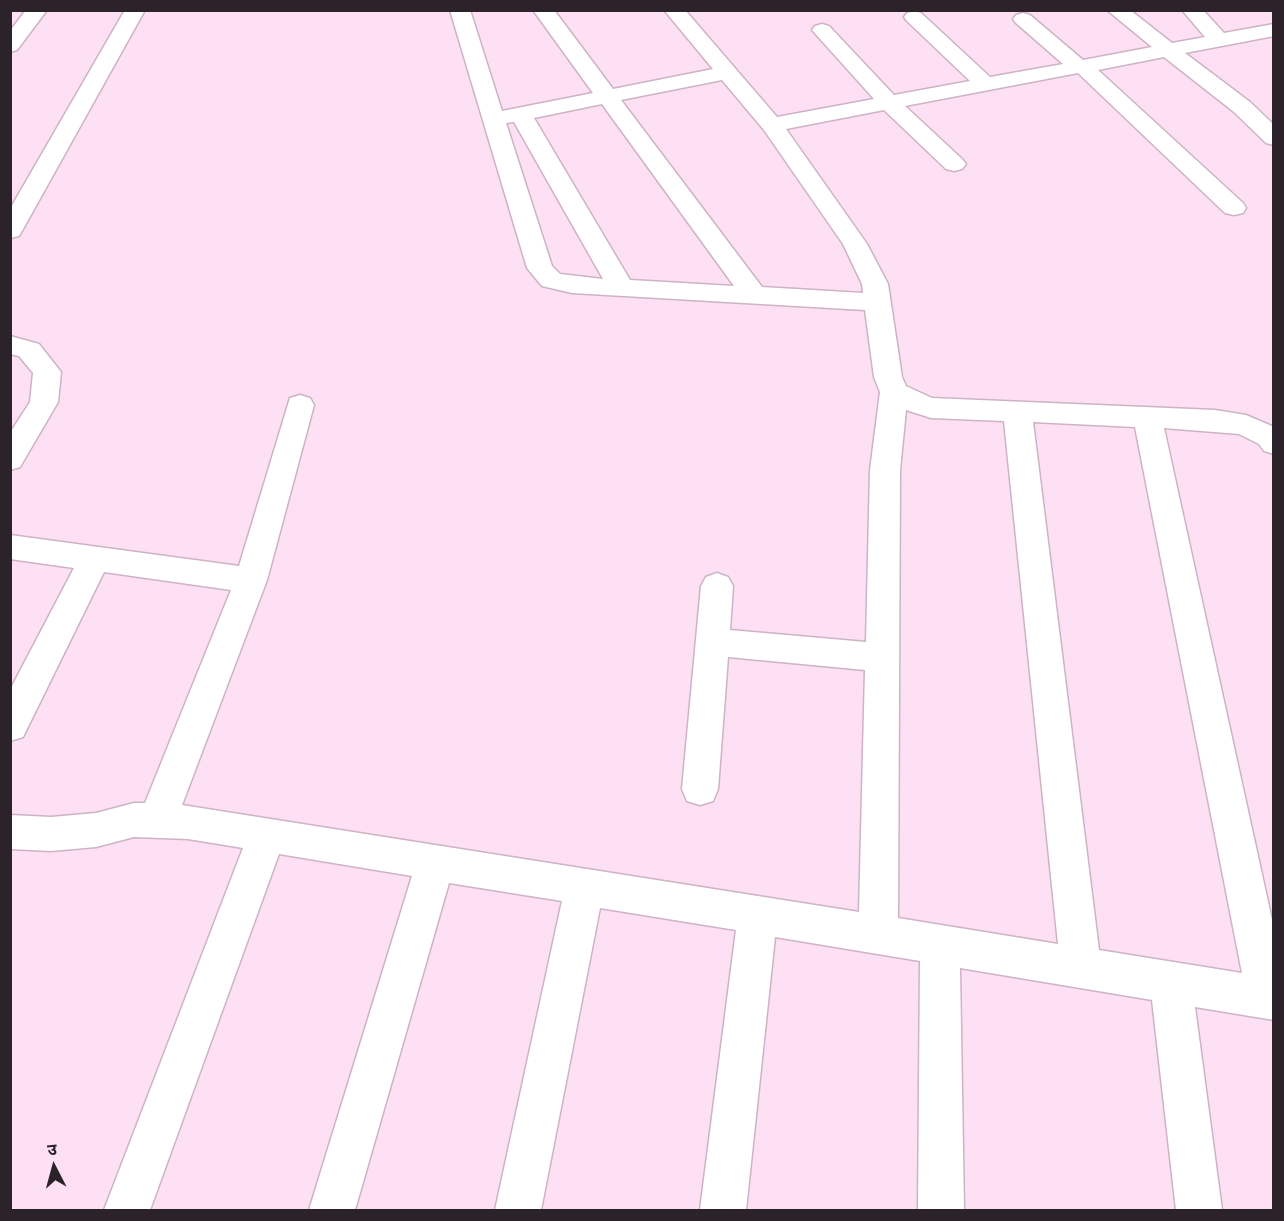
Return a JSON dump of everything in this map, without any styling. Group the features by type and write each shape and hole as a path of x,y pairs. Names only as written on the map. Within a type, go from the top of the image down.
{"street":[{"path":"10,46 37,10"},
{"path":"10,231 135,10"},
{"path":"460,10 540,268 551,280 572,285 879,302"},
{"path":"674,10 772,125 855,244 875,284 879,302 888,377 894,392 885,470 878,933"},
{"path":"1117,10 1242,107 1274,138"},
{"path":"1192,10 1219,40"},
{"path":"547,11 606,97 753,294"},
{"path":"914,17 986,85"},
{"path":"1023,19 1081,67 1234,208"},
{"path":"822,30 889,103 954,164"},
{"path":"772,125 1274,30"},
{"path":"494,119 727,73"},
{"path":"521,114 621,287"},
{"path":"10,345 29,350 47,372 44,402 10,459"},
{"path":"894,392 909,401 932,408 1215,420 1246,425 1269,437 1274,444"},
{"path":"157,821 251,580 300,405"},
{"path":"1017,412 1081,967"},
{"path":"10,832 51,834 96,830 134,820 188,822 1271,998 1148,417"},
{"path":"10,547 251,580"},
{"path":"10,726 95,558"},
{"path":"700,789 717,586"},
{"path":"712,642 882,658"},
{"path":"127,1210 267,835"},
{"path":"332,1210 436,862"},
{"path":"518,1210 585,886"},
{"path":"723,1210 758,914"},
{"path":"940,943 941,1210"},
{"path":"1171,982 1199,1210"}]}
